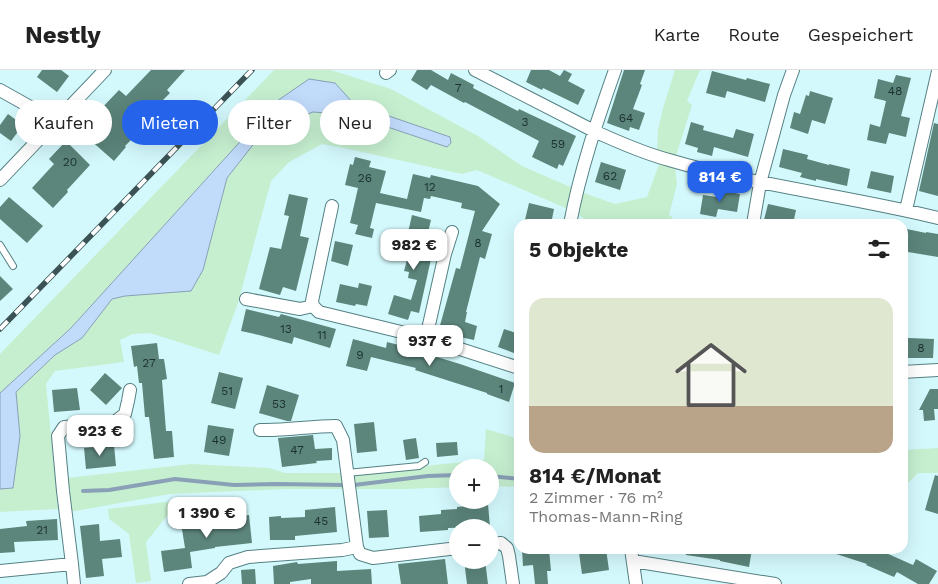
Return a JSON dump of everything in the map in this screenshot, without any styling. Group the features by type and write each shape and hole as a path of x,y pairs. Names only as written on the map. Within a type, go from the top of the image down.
{"street":[{"path":"77,100 105,70"},
{"path":"476,70 612,140 667,160 760,183 906,210 938,218"},
{"path":"571,219 587,150 615,70"},
{"path":"754,219 760,183 784,95 793,70"},
{"path":"906,210 938,71"},
{"path":"0,90 18,100"},
{"path":"0,180 34,145"},
{"path":"312,306 332,206"},
{"path":"426,338 445,254 452,232"},
{"path":"246,298 300,308 312,306"},
{"path":"312,306 319,312 426,338 514,366"},
{"path":"908,372 938,370"},
{"path":"74,584 58,436 64,427 112,424 125,414 130,390"},
{"path":"260,430 275,431 336,426 343,440 357,547 360,554 373,558 449,549"},
{"path":"499,543 506,548 509,556 513,584"},
{"path":"189,584 221,578 229,562 248,557 342,550 357,547"},
{"path":"636,584 632,555 775,584"},
{"path":"0,572 72,564"}],"lane":[{"path":"0,245 13,266"},
{"path":"347,473 419,466 425,462"}],"green space":[{"path":"274,70 331,70 391,89 478,136 522,166 584,193 615,204 647,197 660,162 675,167 677,184 669,215 672,219 585,219 577,213 477,170 462,174 327,145 390,145 390,100 320,100 320,145 289,162 271,181 238,303 219,355 150,333 133,334 120,340 124,362 55,371 46,384 58,509 0,512 0,354 202,145 218,145 218,128 228,118 228,145 310,145 310,100 245,100"},
{"path":"675,70 700,70 687,101 692,105 676,156 657,150 658,130"},
{"path":"486,429 514,437 514,487 499,486 499,459 484,459"},
{"path":"938,448 938,473 918,473 908,483 908,450"},
{"path":"191,464 269,468 285,473 354,473 449,464 449,487 286,489 170,494 70,512 67,478"},
{"path":"174,501 175,506 146,542 151,581 136,583 129,534 109,519 108,509"}],"water":[{"path":"309,79 335,83 350,100 320,100 320,113 310,113 310,100 278,100"},
{"path":"390,116 450,137 451,143 447,147 390,128"},
{"path":"237,145 253,145 227,178 203,270 191,291 125,296 112,299 82,338 55,355 16,392 20,436 13,488 0,489 0,393 71,328"}],"building":[{"path":"42,70 61,70 69,76 57,92 37,77"},
{"path":"151,70 185,70 167,90 170,93 163,100 122,100 122,145 126,145 126,147 114,161 96,145 112,145 112,100 109,100 119,90 126,96"},
{"path":"417,70 431,70 448,80 451,73 474,85 473,88 518,111 519,109 576,136 563,166 559,164 557,169 532,157 539,141 431,85 427,90 411,80"},
{"path":"531,70 549,70 560,76 564,70 572,74 568,81 585,90 578,105 526,82"},
{"path":"624,70 645,70 640,84 642,85 633,109 645,113 639,130 630,127 629,131 607,123"},
{"path":"712,71 770,84 765,102 727,91 725,98 706,93"},
{"path":"896,75 911,78 901,116 910,118 906,137 889,133 886,144 867,140 870,124 880,127 886,101 874,98 878,79 893,83"},
{"path":"810,91 833,98 825,124 812,120 808,134 790,128 794,112 800,114 806,95 809,96"},
{"path":"8,114 15,119 15,136 11,141 0,133 0,125"},
{"path":"691,122 704,126 703,130 733,138 736,129 754,134 748,157 714,147 712,156 697,152 698,148 685,144"},
{"path":"934,123 938,124 938,196 919,191"},
{"path":"62,145 70,145 90,165 53,208 32,188 54,164 49,159"},
{"path":"783,149 808,155 807,159 850,169 847,186 800,177 802,173 779,167"},
{"path":"355,157 371,161 369,167 386,171 380,193 407,199 413,174 430,178 431,175 478,186 500,204 482,231 492,234 485,259 480,257 466,312 465,322 477,326 474,340 460,337 461,334 439,329 456,268 460,269 475,211 461,208 462,203 431,196 430,199 424,198 421,212 376,203 370,228 374,229 372,238 355,234 358,225 350,223 358,188 345,185 350,164 353,165"},
{"path":"601,162 626,170 620,190 595,182"},
{"path":"871,171 894,176 891,193 867,188"},
{"path":"718,190 740,194 737,212 718,209 716,217 700,214 703,195 717,197"},
{"path":"289,194 308,198 300,236 309,238 296,291 283,287 280,295 259,289 270,247 281,249 289,216 284,215"},
{"path":"9,197 43,226 27,243 0,219 0,207"},
{"path":"529,203 554,209 552,219 525,219"},
{"path":"768,204 796,210 794,219 764,219"},
{"path":"412,215 431,220 422,257 431,259 419,313 411,311 408,320 388,314 394,295 411,300 417,280 408,278 409,272 404,271 407,260 412,261 417,239 407,237"},
{"path":"908,229 938,234 938,257 908,252"},
{"path":"335,241 353,245 348,266 331,261"},
{"path":"0,276 13,289 0,301"},
{"path":"359,283 372,286 367,306 356,304 355,306 336,302 340,284 358,288"},
{"path":"246,309 279,317 281,314 336,329 330,348 294,337 292,344 241,331"},
{"path":"504,329 514,332 514,353 498,347"},
{"path":"908,338 934,339 933,358 908,358"},
{"path":"353,339 386,348 387,342 514,383 514,386 509,402 415,370 416,368 371,357 367,371 346,366"},
{"path":"157,343 159,359 164,359 167,379 162,380 166,431 172,431 174,457 154,459 149,417 145,417 142,383 139,383 137,366 134,367 131,346"},
{"path":"219,372 243,378 235,409 211,403"},
{"path":"105,373 122,388 106,405 90,390"},
{"path":"267,385 299,395 291,421 259,413"},
{"path":"77,388 80,410 54,412 52,390"},
{"path":"930,389 938,389 938,409 934,409 935,420 924,421 923,410 919,410"},
{"path":"374,422 377,451 357,453 354,424"},
{"path":"208,425 234,429 229,456 204,452"},
{"path":"313,435 315,449 332,448 332,460 282,467 278,438"},
{"path":"416,438 419,458 406,460 403,440"},
{"path":"457,442 458,455 437,457 436,443"},
{"path":"114,445 116,466 86,469 84,448"},
{"path":"935,475 938,476 938,514 925,510"},
{"path":"335,507 337,532 295,536 295,540 270,540 269,517 305,517 305,510"},
{"path":"488,509 489,519 449,519 448,530 420,532 419,516 441,514 441,510"},
{"path":"387,510 389,537 369,538 367,511"},
{"path":"249,515 252,543 190,552 192,568 164,572 161,551 185,548 181,523"},
{"path":"57,519 58,540 14,542 15,552 0,553 0,529 27,526 26,521"},
{"path":"99,524 100,541 120,539 122,557 102,559 104,576 86,578 80,526"},
{"path":"522,554 549,554 551,571 547,571 548,584 535,584 533,565 523,566"},
{"path":"579,554 607,554 609,570 582,574"},
{"path":"686,554 751,554 749,567"},
{"path":"836,554 888,554 913,565 916,559 937,571 929,584 918,584 897,572 894,577 867,564"},
{"path":"445,559 448,584 401,584 398,564"},
{"path":"337,561 337,571 371,569 372,584 311,584 311,579 290,582 290,584 274,584 273,566 297,562 298,564"},
{"path":"255,569 256,584 242,584 241,570"},
{"path":"465,569 486,569 488,584 467,584"}],"waterway":[{"path":"354,485 449,475"},
{"path":"499,477 514,478"},
{"path":"83,491 109,490 175,479 234,485 344,485"}],"railway":[{"path":"0,329 252,70"}]}
